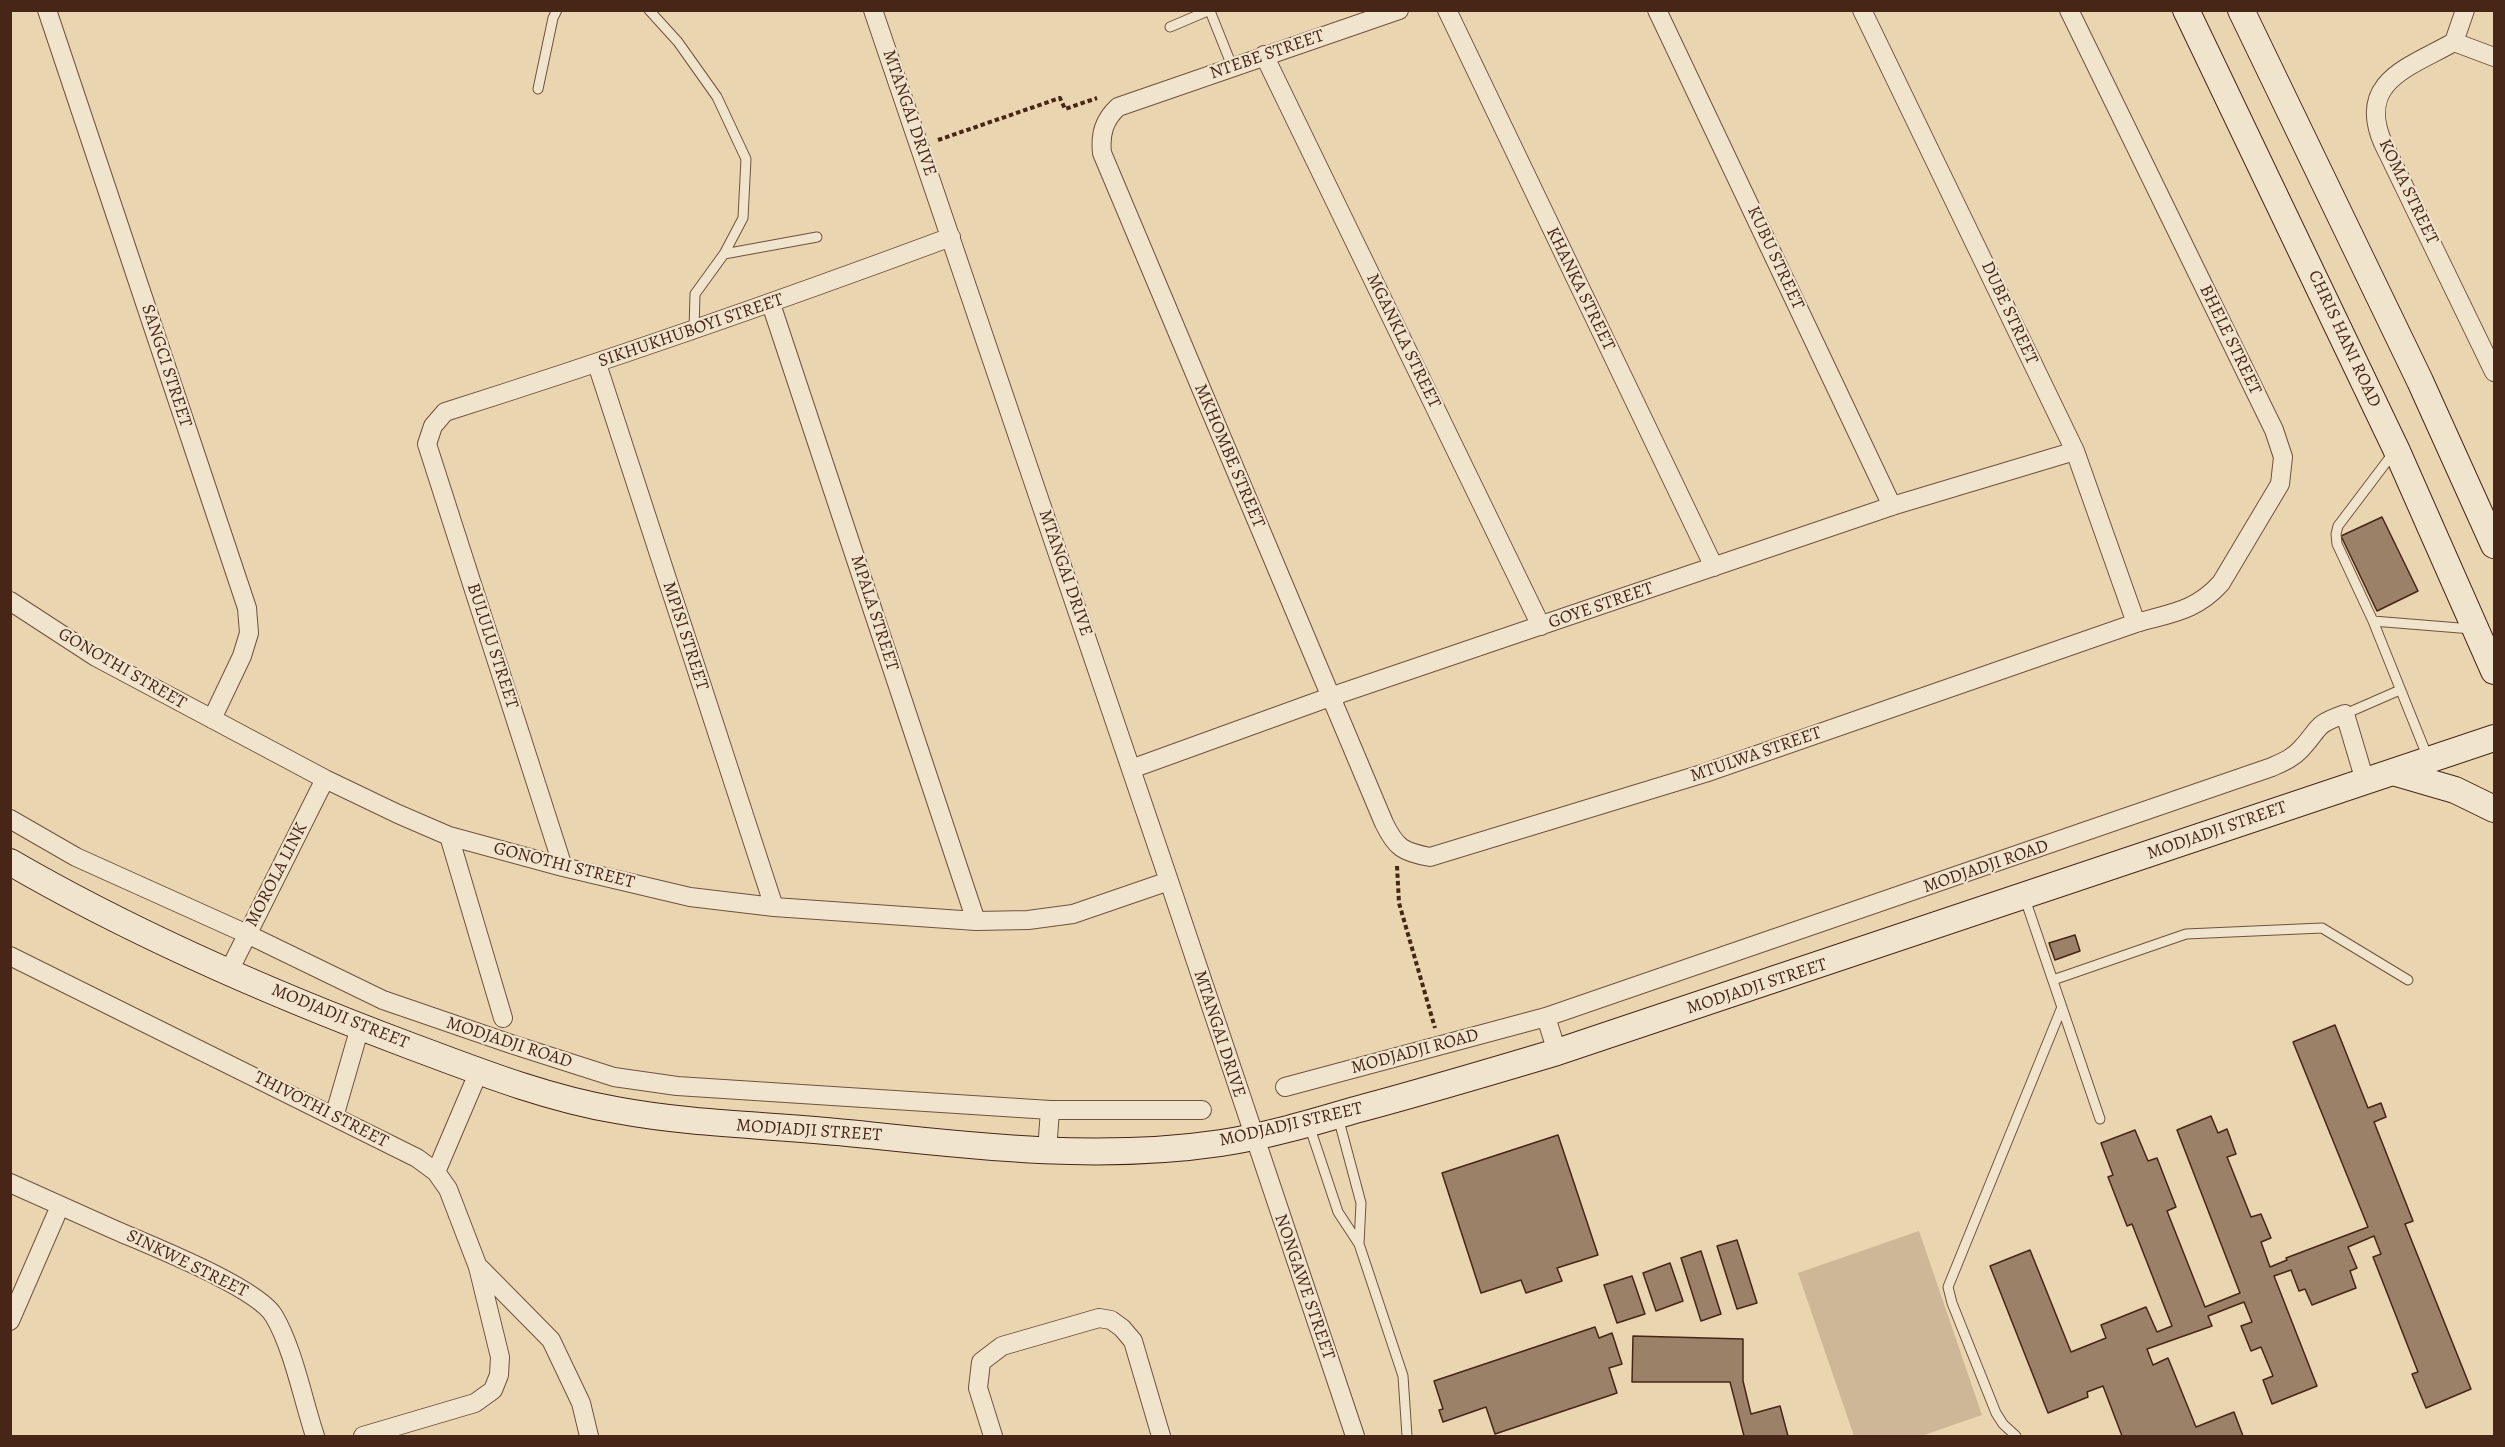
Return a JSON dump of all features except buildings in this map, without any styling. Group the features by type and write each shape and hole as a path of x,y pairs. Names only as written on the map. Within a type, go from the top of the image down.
{"street":[{"name":"SANGCI STREET","path":"47,10 247,608 249,633 242,656 212,719"},
{"name":"MTANGAI DRIVE","path":"873,10 1169,881 1253,1137"},
{"name":"NTEBE STREET","path":"1136,100 1399,10"},
{"name":"KHANKA STREET","path":"1447,10 1714,567"},
{"name":"KUBU STREET","path":"1657,10 1892,506"},
{"name":"DUBE STREET","path":"1862,10 2074,451 2136,623"},
{"name":"BHELE STREET","path":"2069,10 2274,430 2283,457 2280,484 2233,564 2211,595 2193,606 2136,623"},
{"name":"CHRIS HANI ROAD","path":"2186,10 2396,449 2494,671"},
{"path":"2241,10 2420,381 2494,545"},
{"path":"2465,10 2454,42 2494,57"},
{"name":"KOMA STREET","path":"2454,42 2383,86 2376,99 2376,127 2494,372"},
{"name":"MGANKLA STREET","path":"1264,56 1541,626"},
{"name":"MKHOMBE STREET","path":"1136,100 1118,107 1109,116 1103,133 1102,153 1384,823 1393,841 1401,847"},
{"name":"SIKHUKHUBOYI STREET","path":"433,426 445,412 597,364 771,304 951,237"},
{"name":"MPALA STREET","path":"771,304 976,921"},
{"name":"MPISI STREET","path":"597,364 774,907"},
{"name":"BULULU STREET","path":"433,426 427,444 563,867"},
{"name":"GOYE STREET","path":"1131,769 1330,697 1892,506 2074,451"},
{"name":"GONOTHI STREET","path":"10,601 96,657 398,814 449,836 563,867 690,897 774,907 976,921 1028,920 1073,914 1169,881"},
{"name":"MTULWA STREET","path":"1401,847 1430,857 1447,853 1705,773 2136,623"},
{"path":"2345,714 2365,781"},
{"name":"MODJADJI ROAD","path":"1285,1087 1546,1017 2272,767 2291,758 2302,749 2316,728 2325,721 2345,714"},
{"name":"MODJADJI STREET","path":"10,862 74,899 229,971 360,1027 520,1085 613,1110 714,1124 842,1132 998,1149 1117,1152 1218,1144 1253,1137 1557,1052 2494,738"},
{"path":"2393,772 2455,790 2494,809"},
{"name":"MOROLA LINK","path":"229,971 325,778"},
{"name":"MODJADJI ROAD","path":"10,819 76,857 247,934 383,1000 615,1077 677,1086 1050,1110 1202,1110"},
{"path":"449,836 503,1018"},
{"name":"THIVOTHI STREET","path":"10,957 417,1158 436,1172 448,1189 478,1267 500,1357 496,1383 475,1403 363,1437"},
{"path":"1546,1017 1557,1052"},
{"path":"334,1117 360,1027"},
{"path":"436,1172 479,1071"},
{"path":"1047,1151 1050,1110"},
{"name":"NONGAWE STREET","path":"1253,1137 1354,1437"},
{"name":"SINKWE STREET","path":"10,1183 176,1257 256,1297 273,1314 286,1343 315,1437"},
{"path":"10,1321 60,1206"},
{"path":"478,1267 551,1340 581,1403 589,1437"},
{"path":"993,1437 978,1388 981,1362 1002,1346 1099,1318 1111,1320 1122,1328 1133,1341 1161,1437"}],"lane":[{"path":"538,89 553,18 557,10"},
{"path":"649,10 678,42 717,97 746,159 743,218 724,254 694,294 694,330"},
{"path":"1170,27 1210,11 1232,66"},
{"path":"724,254 817,237"},
{"path":"2396,449 2338,526 2337,544 2373,621 2429,761"},
{"path":"2373,621 2477,629"},
{"path":"2345,714 2400,690"},
{"path":"2024,896 2100,1119"},
{"path":"2053,980 2186,934 2322,928 2408,980"},
{"path":"2016,1437 1996,1413 1952,1303 1948,1287 2062,1007"},
{"path":"1337,1115 1361,1203 1359,1244"},
{"path":"1308,1123 1338,1212 1359,1244 1403,1376 1407,1437"}],"path":[{"path":"920,146 1060,98 1065,108 1119,91 1136,100"},
{"path":"1401,847 1396,856 1399,903 1440,1046"}],"shaded area":[{"path":"1919,1231 1982,1415 1921,1436 1854,1436 1798,1273"}]}
